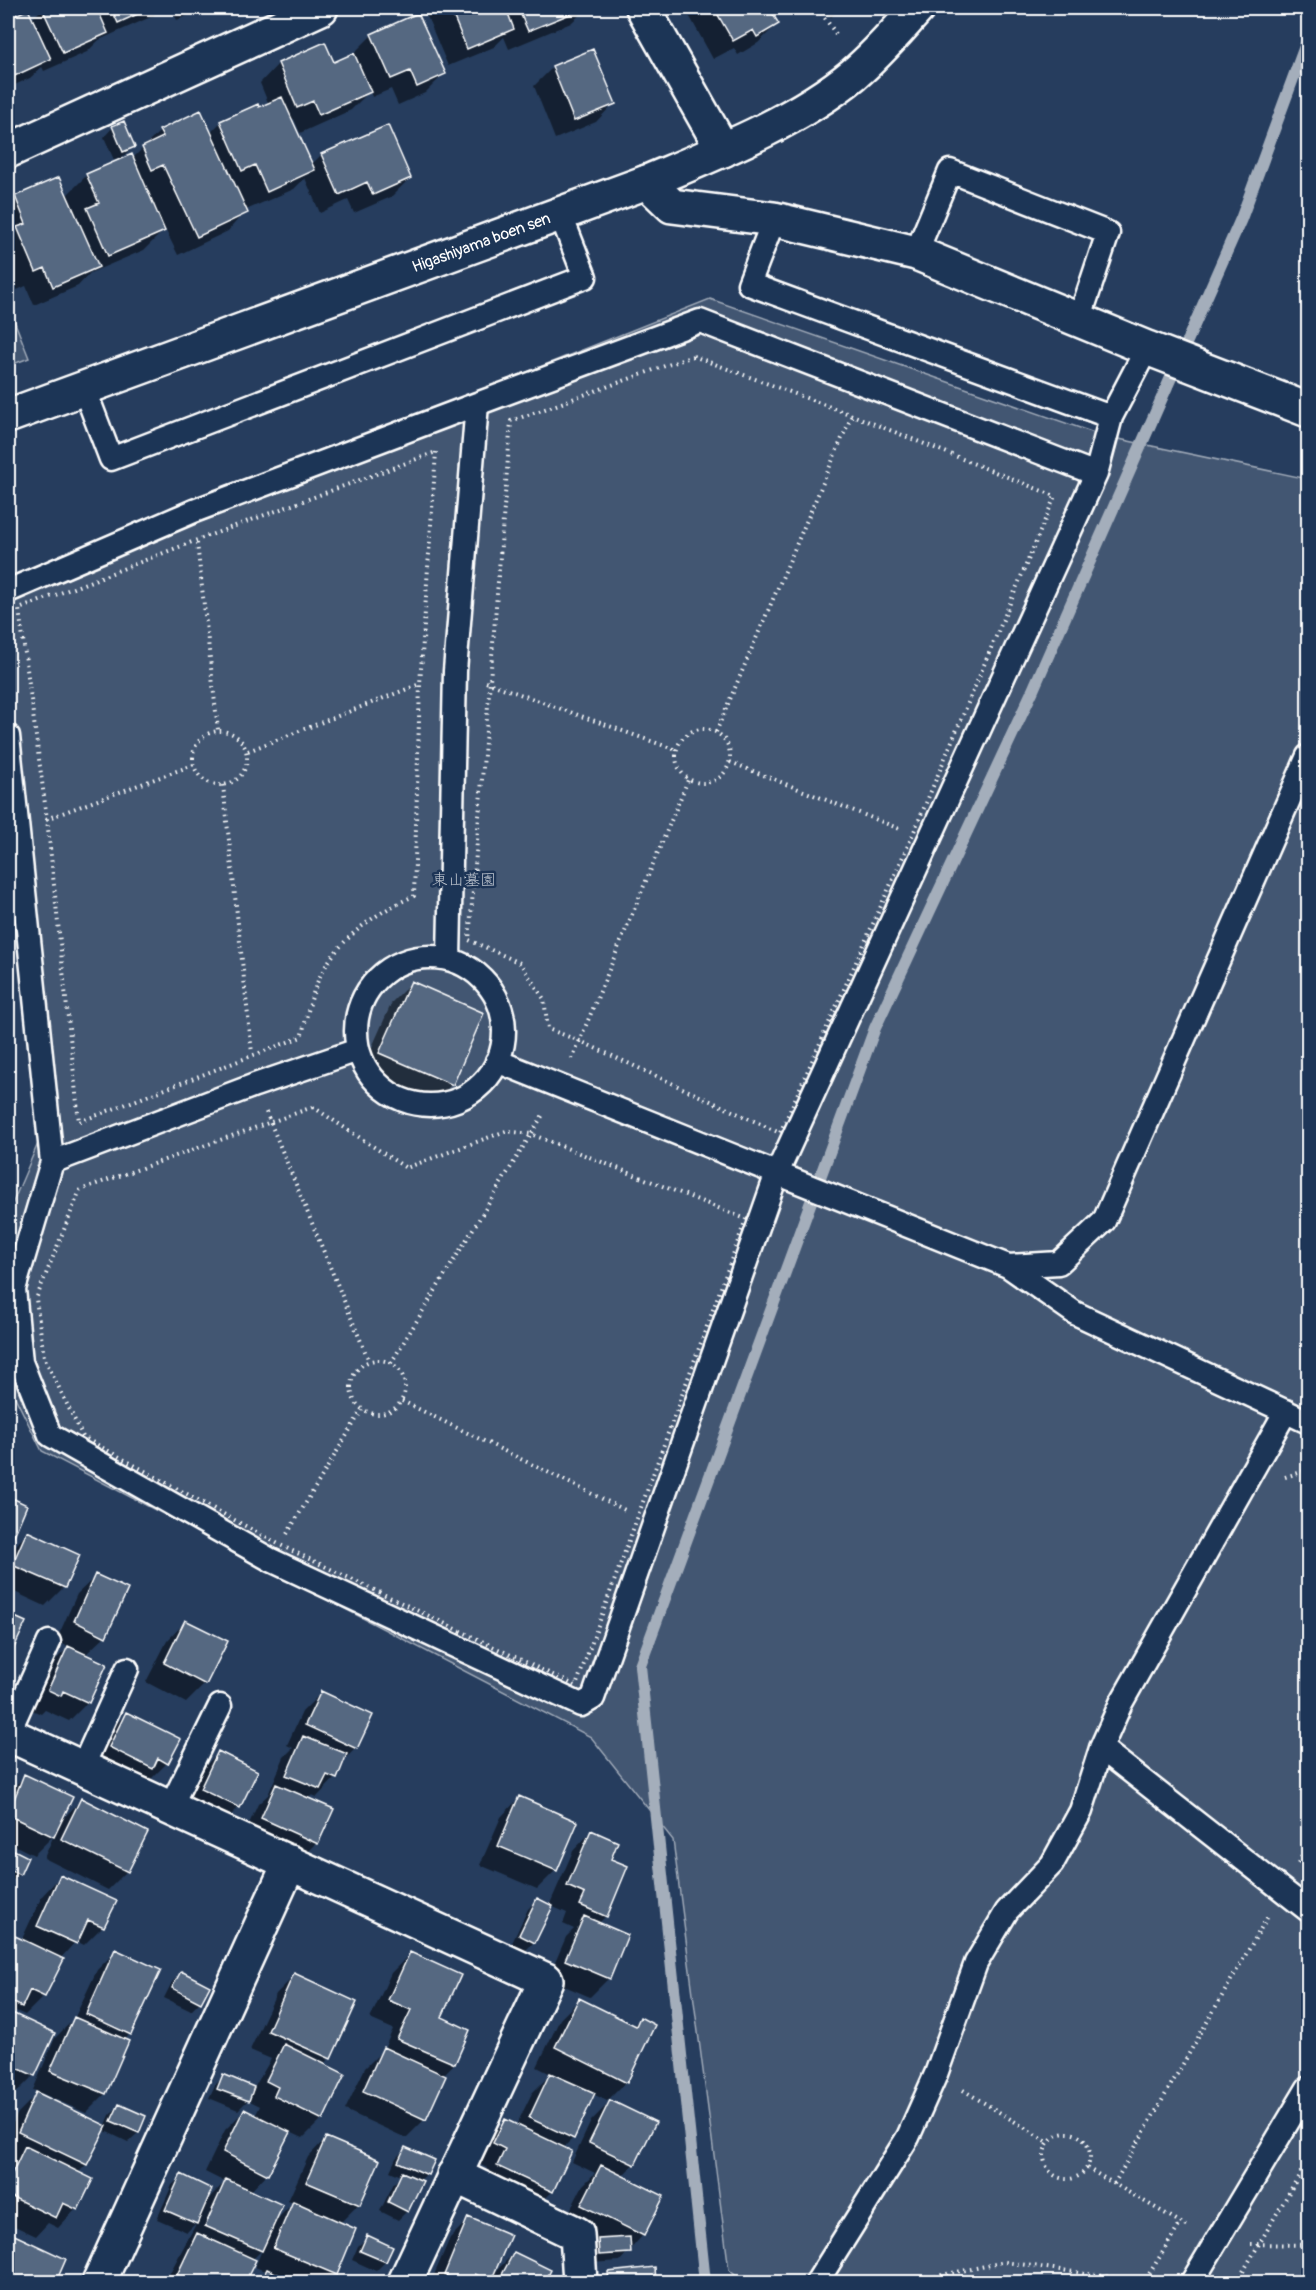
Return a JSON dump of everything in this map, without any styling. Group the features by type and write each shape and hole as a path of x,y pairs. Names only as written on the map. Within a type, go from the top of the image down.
{"street":[{"path":"8,151 321,8"},
{"path":"643,8 723,150"},
{"name":"Higashiyama boen sen","path":"8,416 647,182 723,150 817,101 854,74 918,8"},
{"path":"647,182 672,206 774,219 916,253 1147,348 1308,410"},
{"path":"9,1739 82,1768 546,1980 405,2283"},
{"path":"99,2283 290,1862"},
{"path":"454,2175 578,2234 580,2283"}],"lane":[{"path":"916,253 950,171 1108,233 1079,320"},
{"path":"84,388 111,459 585,276 560,213"},
{"path":"774,219 749,284 1111,417"},
{"path":"8,591 194,512 700,321 1096,474"},
{"path":"8,736 52,1162 14,1289 21,1362 50,1435 276,1553 581,1705 593,1698 645,1520 777,1173 921,837 1096,474 1111,417 1147,348"},
{"path":"449,958 455,671 477,404"},
{"path":"1008,1266 1059,1263 1104,1221 1308,756"},
{"path":"423,956 449,958 473,970 491,988 502,1011 504,1036 497,1061 483,1083 461,1098 436,1105 411,1103 387,1092 369,1073 358,1050 356,1024 362,999 377,978 398,963 423,956"},
{"path":"52,1162 255,1085 358,1050"},
{"path":"497,1061 1008,1266 1076,1313 1308,1422"},
{"path":"817,2283 908,2137 936,2074 976,1963 1007,1911 1052,1864 1081,1811 1101,1748 1121,1703 1286,1412"},
{"path":"9,1739 49,1642"},
{"path":"82,1768 127,1669"},
{"path":"170,1808 220,1706"},
{"path":"1101,1748 1308,1910"},
{"path":"1191,2283 1308,2088"}],"path":[{"path":"818,8 838,37"},
{"path":"693,356 852,415 1055,496 921,837 780,1133 580,1041 548,1029 544,999 520,963 469,940 511,421 693,356"},
{"path":"716,732 864,386"},
{"path":"436,452 420,684 414,896 386,909 342,943 315,986 301,1037 79,1122 47,819 19,609 197,540 436,452"},
{"path":"194,512 218,730"},
{"path":"700,729 716,732 728,745 730,762 721,777 705,784 688,780 680,772 675,761 676,750 685,735 700,729"},
{"path":"218,730 231,732 242,740 248,751 247,767 238,780 223,785 210,784 199,776 193,765 194,749 203,736 218,730"},
{"path":"730,762 921,837"},
{"path":"17,830 193,765"},
{"path":"313,1107 406,1168 506,1131 531,1134 746,1219 645,1520 576,1686 276,1553 83,1437 44,1357 36,1299 80,1190 313,1107"},
{"path":"380,1360 390,1363 402,1373 406,1386 402,1401 392,1412 377,1415 363,1410 353,1398 351,1383 357,1370 369,1361 380,1360"},
{"path":"402,1401 626,1510"},
{"path":"276,1553 363,1410"},
{"path":"1114,2184 1308,1845"},
{"path":"936,2074 1048,2142"},
{"path":"1069,2132 1080,2136 1088,2145 1091,2156 1087,2168 1078,2177 1066,2180 1053,2176 1045,2166 1043,2154 1048,2142 1057,2134 1069,2132"},
{"path":"1237,2283 1308,2160"},
{"path":"1087,2168 1215,2243 1308,2245"},
{"path":"924,2283 937,2276 1005,2262 1144,2282 1181,2223"}],"green space":[{"name":"東山墓園","path":"710,299 1100,435 1308,479 1308,2282 744,2282 729,2270 673,1840 591,1737 42,1451 8,1383 8,1214 39,1141 8,829 8,579"},
{"path":"8,305 29,358 8,366"}],"building":[{"path":"42,8 97,8 108,33 63,53"},
{"path":"111,8 151,8 118,23"},
{"path":"450,8 506,8 514,29 467,49"},
{"path":"518,8 585,8 528,31"},
{"path":"714,8 769,8 779,24 757,37 753,30 733,41"},
{"path":"28,9 51,59 8,79 8,19"},
{"path":"418,13 446,74 417,87 410,71 391,79 371,34"},
{"path":"325,42 334,62 354,53 371,92 319,115 313,101 297,108 278,63"},
{"path":"593,49 616,104 574,121 552,66"},
{"path":"282,97 315,170 267,192 255,165 242,171 220,121 258,104 259,107"},
{"path":"201,110 248,213 197,237 163,165 152,170 142,147 163,137 159,130"},
{"path":"124,121 135,147 123,152 112,126"},
{"path":"388,125 411,178 373,195 367,182 339,195 321,154"},
{"path":"132,154 165,231 108,256 87,208 99,203 86,174"},
{"path":"59,177 99,267 53,287 45,268 36,272 17,227 26,224 15,196"},
{"path":"411,981 484,1013 453,1085 379,1053"},
{"path":"8,1496 27,1505 13,1538 8,1536"},
{"path":"27,1531 80,1555 65,1588 12,1565"},
{"path":"95,1574 128,1589 106,1637 74,1621"},
{"path":"8,1614 26,1622 8,1661"},
{"path":"185,1620 228,1641 206,1685 164,1663"},
{"path":"68,1646 107,1664 89,1703 63,1691 61,1696 48,1690"},
{"path":"321,1691 373,1715 357,1749 305,1725"},
{"path":"126,1712 181,1739 168,1764 158,1758 153,1769 109,1747"},
{"path":"303,1736 347,1754 337,1779 327,1775 320,1789 286,1775"},
{"path":"218,1751 258,1771 240,1808 200,1789"},
{"path":"24,1774 73,1797 54,1837 8,1815"},
{"path":"276,1784 334,1809 318,1844 261,1818"},
{"path":"519,1796 578,1822 557,1871 498,1846"},
{"path":"81,1798 148,1832 128,1872 61,1839"},
{"path":"591,1830 618,1842 611,1859 628,1866 607,1917 580,1905 585,1894 567,1886"},
{"path":"8,1847 28,1857 20,1875 8,1869"},
{"path":"60,1875 117,1901 104,1927 88,1920 77,1944 37,1926"},
{"path":"537,1898 553,1906 535,1943 519,1935"},
{"path":"584,1916 628,1935 610,1979 565,1960"},
{"path":"13,1935 64,1959 45,1997 30,1990 22,2007 8,2000 8,1945"},
{"path":"115,1949 161,1970 131,2035 86,2014"},
{"path":"410,1952 461,1975 442,2017 470,2030 455,2064 397,2039 411,2010 388,2000"},
{"path":"181,1971 210,1986 201,2003 172,1988"},
{"path":"294,1973 357,2002 331,2059 268,2031"},
{"path":"579,1998 636,2026 640,2017 655,2025 627,2083 555,2047"},
{"path":"8,2011 55,2033 35,2076 8,2064"},
{"path":"74,2017 129,2041 106,2094 50,2071"},
{"path":"284,2044 345,2074 323,2120 274,2096 278,2087 266,2081"},
{"path":"383,2047 446,2076 426,2120 363,2091"},
{"path":"550,2073 595,2093 574,2139 529,2118"},
{"path":"223,2074 254,2087 249,2101 217,2089"},
{"path":"36,2092 107,2126 87,2165 18,2132"},
{"path":"610,2100 656,2122 635,2165 589,2143"},
{"path":"119,2104 146,2116 139,2133 111,2121"},
{"path":"244,2109 290,2132 268,2175 223,2152"},
{"path":"505,2119 572,2151 553,2192 497,2166 505,2149 493,2143"},
{"path":"326,2137 380,2160 360,2205 306,2182"},
{"path":"25,2146 93,2179 78,2210 63,2203 56,2218 8,2195 8,2182"},
{"path":"405,2147 435,2160 428,2175 398,2162"},
{"path":"601,2165 664,2196 644,2236 581,2205"},
{"path":"402,2172 423,2181 408,2212 388,2202"},
{"path":"181,2174 212,2189 197,2224 165,2210"},
{"path":"226,2179 283,2205 262,2251 205,2226"},
{"path":"293,2201 356,2229 337,2275 273,2248"},
{"path":"468,2217 511,2235 491,2281 475,2274 472,2282 463,2282 444,2275"},
{"path":"8,2232 66,2259 56,2282 8,2282"},
{"path":"197,2233 256,2260 245,2282 192,2282 177,2275"},
{"path":"367,2235 393,2247 386,2262 360,2251"},
{"path":"630,2237 631,2253 599,2255 598,2239"},
{"path":"514,2252 551,2270 545,2282 498,2282"},
{"path":"655,2267 656,2282 609,2282 608,2272"},
{"path":"267,2269 294,2282 260,2282"}],"waterway":[{"path":"705,2282 640,1666 875,1028 1033,690 1241,219 1308,38"}]}
